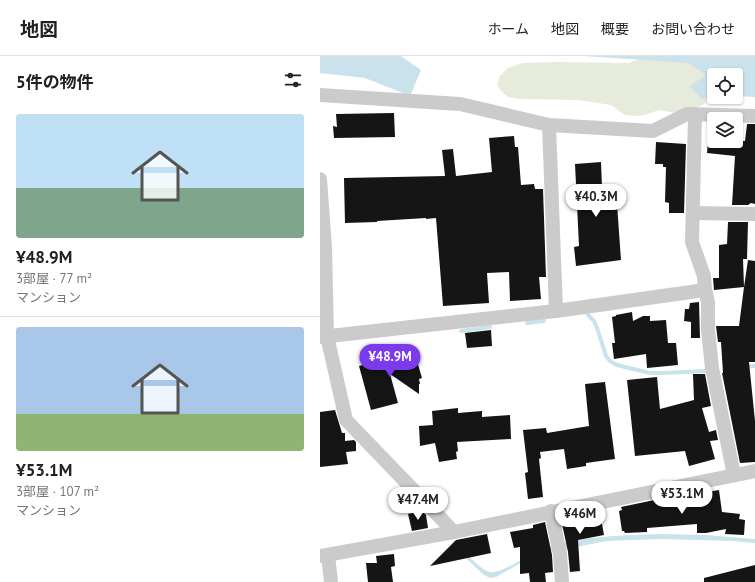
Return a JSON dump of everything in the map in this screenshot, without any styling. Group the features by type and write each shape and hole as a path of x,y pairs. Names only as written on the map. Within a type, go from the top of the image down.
{"street":[{"path":"320,95 460,104 549,124 653,131 687,114 755,116"},
{"path":"695,115 692,242 704,276 708,302 708,330 712,368 734,475"},
{"path":"549,124 556,311"},
{"path":"320,179 325,248 324,337 346,420 454,532"},
{"path":"693,213 755,214"},
{"path":"324,337 556,311 705,290"},
{"path":"331,582 324,555 454,532 551,511 755,471"},
{"path":"551,511 560,554 562,582"}],"shaded area":[{"path":"646,56 692,56 707,72 707,102 697,108 676,113 659,110 645,115 634,116 625,115 611,105 578,100 520,99 508,97 500,90 497,84 500,76 508,68 523,63 629,63"}],"water":[{"path":"320,56 401,56 421,70 410,96 365,78 320,73"},
{"path":"584,56 755,56 755,97 743,96 743,68 707,68 707,98 701,99 690,86 706,75 689,63"},
{"path":"661,534 706,535 755,539 755,543 661,539 606,541 538,553 496,577 490,578 484,575 454,547 453,541 481,567 490,572 495,572 502,570 540,550 559,544 603,537"}],"building":[{"path":"394,113 395,137 334,138 333,126 337,127 336,114"},
{"path":"747,124 755,124 755,204 732,205 735,156 707,153 707,148 743,148 743,141 745,141"},
{"path":"514,136 515,147 518,147 521,185 534,184 535,189 543,189 546,277 539,277 541,299 510,301 509,272 487,273 489,303 443,306 436,218 345,223 344,178 445,176 442,150 453,149 456,176 492,172 489,138"},
{"path":"656,142 686,144 684,213 669,213 669,203 665,202 666,167 663,167 663,164 655,164"},
{"path":"601,162 602,187 608,187 609,191 616,190 621,260 576,266 574,247 579,246 575,164"},
{"path":"728,222 748,222 747,259 743,259 744,287 714,290 713,278 719,278 719,245 727,244"},
{"path":"748,260 755,261 755,362 749,362 755,421 755,462 740,463 722,373 721,342 718,342 716,326 739,326"},
{"path":"699,302 700,338 691,338 691,322 684,321 685,309 689,309 690,303"},
{"path":"632,312 633,321 643,316 650,316 650,321 666,320 668,343 676,343 678,365 647,368 646,354 614,359 612,343 615,343 612,317"},
{"path":"491,330 492,346 467,348 465,333"},
{"path":"414,351 422,378 419,379 419,394 390,374 398,403 371,410 359,366"},
{"path":"693,374 705,374 711,406 702,408 709,432 716,430 718,440 710,441 715,459 689,466 685,451 635,456 627,380 657,377 660,409 694,400"},
{"path":"605,382 615,459 586,463 586,466 567,469 564,449 540,452 541,458 539,459 543,497 528,499 525,473 528,472 523,430 546,428 547,433 589,426 585,384"},
{"path":"458,408 458,413 482,411 482,417 510,415 511,439 457,442 457,459 439,462 435,443 420,446 419,426 433,425 432,411"},
{"path":"335,410 342,433 345,433 345,441 354,440 356,442 356,451 346,452 348,464 320,467 320,412"},
{"path":"719,490 722,512 740,514 739,519 745,520 744,535 725,534 726,529 706,533 697,533 697,524 647,528 647,532 625,533 622,531 619,511 622,510 621,507 683,494 683,496"},
{"path":"422,511 426,515 428,528 412,531 408,514"},
{"path":"600,513 604,535 578,540 580,571 570,572 568,552 561,519"},
{"path":"545,522 552,555 553,572 545,573 546,582 530,582 529,573 520,574 520,547 514,548 510,532 533,528 533,525"},
{"path":"487,534 491,553 430,566 456,540"},
{"path":"394,554 395,566 391,567 393,582 368,582 366,563 377,563 376,556"},
{"path":"755,565 755,582 704,582 704,578"}],"waterway":[{"path":"588,315 594,321 606,356 610,361 617,365 650,373 707,371"},
{"path":"527,323 544,321"},
{"path":"461,331 490,327"},
{"path":"745,367 755,366"}]}
